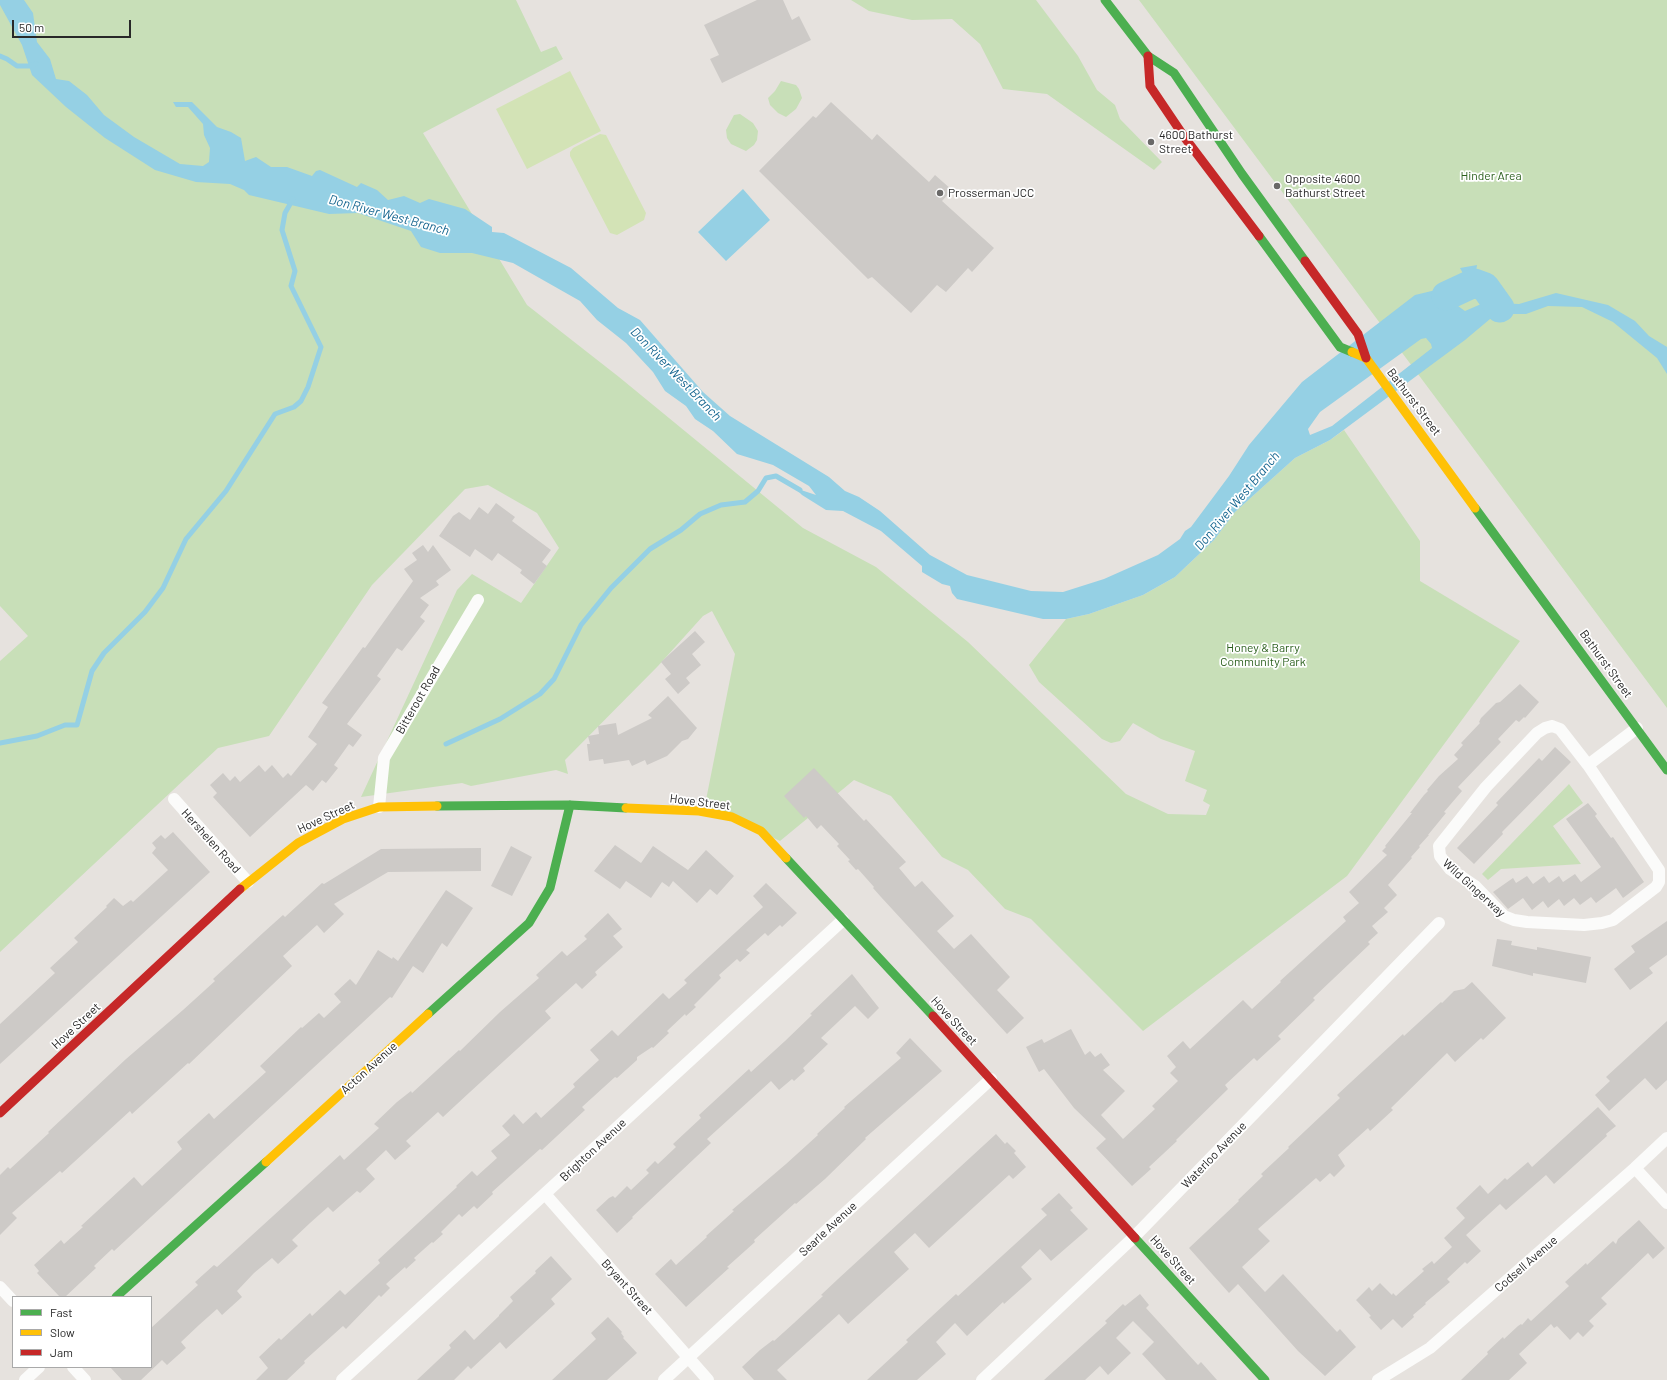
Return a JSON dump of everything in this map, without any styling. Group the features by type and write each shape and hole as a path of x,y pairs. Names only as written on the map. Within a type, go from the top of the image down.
{"street":[{"path":"1105,0 1148,56 1174,73 1242,174 1358,334 1366,358"},
{"path":"1148,56 1150,86 1185,138 1224,188 1340,347 1366,358"},
{"name":"Bathurst Street","path":"1366,358 1667,770"},
{"name":"Bitteroot Road","path":"380,807 384,758 478,600"},
{"name":"Wild Gingerway","path":"1552,726 1560,729 1588,765 1659,870 1659,882 1656,887 1613,920 1584,925 1514,920 1504,916 1475,886 1450,870 1440,856 1439,846 1486,787 1537,733 1545,728 1552,726"},
{"path":"1588,765 1637,728"},
{"name":"Hershelen Road","path":"174,799 248,882"},
{"name":"Hove Street","path":"0,1113 248,882 298,843 343,819 380,807 570,805 699,811 732,817 761,831 992,1079 1265,1380"},
{"name":"Acton Avenue","path":"117,1296 529,923 550,888 570,805"},
{"name":"Brighton Avenue","path":"342,1380 843,920"},
{"name":"Waterloo Avenue","path":"982,1380 1135,1236 1439,923"},
{"name":"Searle Avenue","path":"664,1380 992,1079"},
{"name":"Codsell Avenue","path":"1378,1380 1430,1348 1635,1168 1667,1138"},
{"path":"1635,1168 1667,1203"},
{"name":"Bryant Street","path":"544,1194 708,1380"},
{"path":"0,1287 12,1300"},
{"path":"25,1380 38,1368"},
{"path":"74,1368 85,1380"}],"green space":[{"name":"Honey & Barry Community Park","path":"0,0 516,0 541,52 556,46 563,59 423,133 527,305 619,377 803,528 876,567 968,642 1126,794 1168,814 1206,815 1210,805 1203,801 1207,790 1185,781 1195,751 1161,739 1133,723 1120,741 1111,743 1102,739 1039,682 1029,665 1066,619 1089,614 1143,595 1175,577 1214,540 1235,512 1295,458 1330,440 1344,430 1420,541 1420,581 1520,641 1347,876 1143,1031 1031,919 1005,909 968,870 942,857 891,796 854,780 780,841 705,805 735,654 712,611 703,616 658,666 565,760 568,774 556,770 471,786 462,783 361,797 457,590 472,574 521,603 559,548 537,513 488,485 465,489 372,585 269,736 218,748 0,952 0,661 28,636 0,606"},
{"path":"851,0 1036,0 1078,56 1097,90 1115,105 1120,119 1162,162 1154,170 1047,94 1003,89 980,44 952,19 912,20 869,11"},
{"name":"Hinder Area","path":"1139,0 1667,0 1667,708"},
{"path":"570,71 601,131 527,169 496,109"},
{"path":"781,81 796,85 802,98 796,109 786,117 778,113 770,105 768,98 775,91"},
{"path":"740,114 753,123 758,131 757,140 754,145 746,151 731,144 727,138 726,130 734,115"},
{"path":"600,134 606,135 646,213 644,220 617,235 610,233 570,156 570,152 573,148"},
{"path":"1569,784 1583,803 1553,826 1581,864 1501,869 1488,880 1482,874"}],"water":[{"name":"Don River West Branch","path":"0,0 24,0 33,13 37,42 50,59 56,79 69,81 87,95 104,115 134,137 180,164 203,166 209,162 210,148 204,135 203,124 188,107 176,107 173,102 192,102 217,127 231,132 241,138 245,161 256,157 271,167 287,167 312,176 316,171 320,170 357,187 361,183 377,190 388,200 404,196 420,203 429,199 465,209 492,227 492,232 504,233 571,268 618,308 640,320 703,392 730,416 829,477 845,491 859,497 880,511 930,555 967,575 1031,591 1063,592 1104,579 1158,555 1180,539 1185,531 1191,527 1229,476 1249,445 1302,382 1415,295 1465,283 1466,279 1460,268 1477,265 1476,272 1485,283 1481,289 1464,293 1457,299 1458,306 1465,311 1502,295 1497,303 1519,304 1556,293 1608,305 1635,321 1649,336 1667,347 1667,374 1657,358 1613,322 1582,307 1548,306 1526,314 1500,314 1490,319 1465,340 1330,440 1295,458 1235,512 1214,540 1175,577 1143,595 1089,614 1066,619 1043,619 957,599 952,593 950,586 942,584 922,572 922,566 881,531 843,511 826,510 802,495 795,488 816,495 809,486 773,465 737,454 713,431 695,419 686,406 665,391 653,372 626,343 597,320 580,301 513,263 472,253 440,253 421,247 411,231 358,213 329,214 249,195 244,190 230,184 196,182 155,170 105,138 66,107 32,75 22,45 0,5","holes":["1426,338 1431,344 1432,348 1332,426 1310,435 1308,429 1320,412 1421,339"]},
{"path":"743,189 770,220 726,261 698,232"}],"building":[{"path":"757,0 783,0 792,20 799,16 811,40 722,83 710,59 719,55 704,25"},
{"path":"831,102 872,140 877,134 929,182 935,175 952,190 942,201 994,248 972,272 968,268 946,292 937,285 911,313 872,277 868,279 759,171 813,116 816,118"},
{"path":"496,503 515,517 512,521 551,550 542,562 547,566 534,584 520,573 522,570 498,553 492,561 475,549 470,557 439,536 453,516 459,512 470,520 479,507 488,514"},
{"path":"423,545 428,552 433,545 451,570 436,581 439,585 420,598 429,605 420,617 425,621 402,651 397,648 377,676 381,679 347,724 362,735 353,747 349,744 334,765 338,768 326,783 322,780 313,791 306,785 250,837 213,797 217,793 210,785 223,773 230,781 235,776 240,782 259,765 265,772 272,765 283,778 288,773 291,776 317,744 308,737 328,707 322,703 363,647 365,648 413,581 404,569 417,560 412,553"},
{"path":"695,631 705,642 692,654 701,665 686,678 690,683 678,694 665,679 671,674 661,662"},
{"path":"1520,684 1539,702 1525,718 1524,717 1519,722 1516,720 1498,739 1501,742 1458,787 1462,791 1444,812 1446,813 1419,846 1420,847 1411,857 1412,858 1388,885 1397,895 1384,908 1388,912 1372,926 1378,933 1368,942 1370,944 1313,998 1315,1000 1278,1036 1281,1039 1257,1061 1254,1058 1225,1085 1228,1089 1149,1167 1151,1169 1132,1186 1096,1148 1106,1139 1074,1108 1044,1069 1039,1072 1026,1047 1042,1039 1044,1043 1071,1029 1085,1055 1090,1051 1095,1057 1101,1053 1110,1065 1103,1070 1125,1091 1101,1115 1123,1139 1155,1109 1152,1106 1178,1081 1170,1073 1176,1067 1167,1056 1183,1041 1190,1049 1243,1000 1252,1009 1281,982 1280,981 1346,921 1343,917 1359,903 1349,892 1387,855 1382,851 1386,847 1385,846 1412,813 1410,813 1428,791 1427,790 1439,776 1458,759 1454,755 1463,745 1461,743 1480,723 1481,718 1496,703 1500,702"},
{"path":"668,696 697,728 688,739 682,741 667,756 647,765 645,760 632,766 629,760 604,764 603,759 589,761 587,744 590,744 588,736 599,734 598,726 616,723 618,735 652,718 648,715"},
{"path":"1555,747 1571,762 1502,832 1503,834 1474,864 1457,848 1498,805 1496,803 1539,758 1542,761"},
{"path":"814,768 864,821 866,819 906,862 899,868 915,887 922,881 954,916 937,931 954,949 971,934 1010,977 997,990 1024,1018 1007,1034 881,897 858,869 856,870 848,861 850,860 837,846 839,844 821,825 817,829 806,816 804,818 784,796"},
{"path":"1588,803 1597,814 1595,816 1611,838 1613,837 1644,882 1623,898 1616,888 1596,903 1591,897 1580,905 1574,898 1564,906 1559,899 1548,908 1543,901 1532,910 1523,898 1508,909 1493,892 1513,878 1516,883 1527,876 1533,884 1544,876 1549,883 1559,876 1563,882 1575,874 1581,882 1601,867 1566,819"},
{"path":"173,832 210,872 0,1064 0,1024 55,973 50,968 78,942 74,938 107,907 106,906 114,898 123,906 131,900 133,902 168,870 152,853 156,848 152,843 161,835 165,839"},
{"path":"615,845 641,863 653,846 688,870 706,850 734,876 717,895 710,889 697,903 673,881 669,887 662,882 651,898 626,881 620,889 594,871"},
{"path":"511,846 532,857 512,896 491,886"},
{"path":"481,848 481,871 388,872 334,904 344,914 324,933 317,925 283,956 292,966 189,1064 188,1063 132,1114 130,1111 62,1173 60,1171 12,1213 17,1218 0,1235 0,1175 8,1167 10,1169 126,1059 215,981 213,979 264,932 283,915 285,917 322,883 324,884 381,849"},
{"path":"766,883 797,913 782,927 780,925 768,936 765,933 746,950 750,953 740,962 737,959 719,975 721,978 694,1005 696,1007 686,1016 685,1014 667,1031 669,1033 653,1048 652,1047 637,1057 637,1060 617,1078 615,1077 582,1107 585,1110 542,1150 540,1149 492,1192 493,1194 477,1209 474,1206 462,1217 459,1214 441,1232 443,1234 414,1258 416,1260 406,1269 405,1267 386,1284 390,1288 381,1297 379,1295 346,1329 343,1326 304,1361 305,1363 287,1380 256,1380 268,1368 259,1357 279,1338 281,1340 310,1313 312,1316 340,1290 345,1295 380,1263 378,1260 457,1187 456,1186 472,1171 477,1176 497,1158 491,1151 510,1135 502,1126 514,1114 523,1124 536,1112 541,1118 575,1087 573,1084 599,1060 590,1050 612,1030 618,1036 663,993 669,999 687,983 684,980 763,907 753,896"},
{"path":"446,890 473,908 447,947 442,943 423,973 413,966 392,998 390,997 114,1251 112,1249 94,1266 96,1268 66,1296 59,1296 37,1273 39,1271 34,1265 61,1240 64,1244 83,1227 81,1226 134,1177 142,1186 182,1149 177,1142 209,1113 214,1119 266,1072 260,1066 301,1027 302,1028 319,1013 324,1018 341,1002 334,994 350,979 356,985 378,950 398,961"},
{"path":"608,913 622,929 613,936 623,947 595,972 597,975 582,989 576,983 545,1011 551,1018 443,1117 438,1112 406,1141 411,1146 395,1160 386,1150 366,1169 375,1179 360,1193 357,1191 333,1212 328,1207 292,1240 298,1246 278,1264 272,1258 254,1273 237,1291 242,1297 222,1315 217,1309 199,1325 181,1342 186,1348 167,1365 162,1360 141,1380 122,1380 111,1368 152,1368 152,1327 198,1285 195,1282 214,1265 217,1267 340,1155 344,1160 379,1128 374,1124 397,1102 411,1091 412,1093 459,1050 460,1051 500,1012 539,978 536,975 562,951 567,956 587,939 584,936"},
{"path":"1667,921 1667,955 1649,968 1653,973 1630,990 1614,969 1635,952 1631,946"},
{"path":"1497,939 1512,941 1511,945 1537,950 1537,947 1591,957 1586,983 1533,973 1533,976 1492,966"},
{"path":"852,974 879,1008 868,1019 855,1006 821,1038 828,1044 803,1068 805,1071 794,1081 792,1079 779,1090 771,1081 707,1139 711,1143 617,1233 596,1210 609,1198 613,1196 615,1198 627,1186 631,1190 649,1173 646,1170 655,1161 658,1164 676,1147 673,1144 701,1118 699,1115 749,1069 751,1072 785,1041 812,1015 810,1014"},
{"path":"1472,982 1506,1018 1483,1040 1481,1038 1455,1062 1447,1053 1391,1108 1393,1110 1370,1131 1368,1128 1338,1155 1345,1166 1334,1177 1330,1173 1320,1182 1316,1178 1258,1229 1270,1241 1242,1267 1265,1292 1283,1274 1337,1332 1340,1329 1356,1347 1325,1376 1298,1351 1238,1284 1229,1293 1189,1248 1239,1201 1238,1200 1263,1176 1261,1174 1340,1098 1337,1095 1403,1034 1404,1036 1454,991 1464,989"},
{"path":"1667,1021 1667,1080 1656,1090 1645,1078 1609,1111 1595,1095 1610,1081 1606,1077"},
{"path":"910,1038 942,1071 865,1138 866,1139 825,1179 796,1204 795,1203 754,1240 755,1242 727,1267 729,1268 686,1307 655,1274 671,1259 676,1265 734,1211 732,1210 818,1135 817,1134 845,1108 844,1107 901,1058 896,1053"},
{"path":"1598,1107 1616,1126 1606,1134 1607,1136 1554,1184 1546,1175 1506,1210 1500,1204 1466,1235 1481,1251 1467,1264 1465,1262 1447,1279 1450,1282 1425,1303 1426,1304 1413,1315 1414,1317 1402,1328 1393,1319 1381,1330 1369,1317 1371,1316 1356,1300 1369,1287 1372,1291 1380,1283 1392,1295 1393,1293 1396,1296 1424,1271 1422,1269 1432,1261 1434,1264 1452,1247 1444,1238 1465,1218 1456,1208 1480,1185 1488,1194 1505,1178 1507,1180 1528,1162 1532,1167"},
{"path":"996,1134 1005,1144 1007,1142 1016,1151 1014,1153 1026,1167 1013,1179 1009,1175 929,1248 915,1233 894,1252 909,1269 848,1324 839,1314 777,1370 787,1380 754,1380 742,1367 760,1350 773,1340 774,1341 794,1323 823,1296 821,1295 838,1279"},
{"path":"1059,1193 1073,1208 1070,1210 1088,1229 1051,1261 1040,1249 1021,1267 1032,1279 1004,1304 1003,1302 967,1336 955,1323 936,1342 946,1354 917,1380 867,1380 908,1342 906,1340 956,1294 958,1296 1047,1215 1041,1209"},
{"path":"1639,1220 1665,1248 1653,1259 1648,1253 1601,1298 1607,1304 1589,1321 1594,1326 1583,1337 1578,1332 1570,1340 1557,1326 1554,1328 1551,1324 1519,1354 1527,1363 1509,1380 1461,1380 1503,1337 1504,1339 1518,1326 1521,1324 1522,1325 1528,1318 1531,1321 1569,1286 1565,1282 1586,1263 1587,1265 1613,1241 1616,1244 1618,1239"},
{"path":"551,1256 572,1279 551,1299 555,1304 506,1349 500,1342 471,1369 468,1366 454,1380 417,1380 451,1348 449,1345 465,1330 474,1340 513,1301 510,1297 536,1273 535,1271"},
{"path":"1140,1294 1149,1305 1146,1308 1198,1365 1201,1362 1217,1380 1166,1380 1142,1354 1154,1342 1133,1321 1116,1338 1131,1353 1108,1375 1100,1366 1085,1380 1044,1380 1107,1323 1105,1321 1123,1304 1125,1306"},
{"path":"608,1317 622,1332 623,1338 637,1353 607,1380 552,1380 596,1339 591,1333"}],"waterway":[{"path":"0,56 17,66 29,66 36,64"},
{"path":"0,743 37,736 65,725 77,725 92,671 104,653 145,612 163,588 186,539 226,491 275,414 294,407 301,401 308,387 321,347 291,286 295,271 282,230 285,213 293,199"},
{"path":"1446,296 1474,283 1485,287 1500,308"},
{"path":"446,744 500,719 540,694 554,679 581,625 611,588 650,549 681,530 700,514 721,505 745,502 758,491 766,478 776,476 800,490"}],"traffic: fast":[{"path":"1105,0 1148,56 1174,73 1242,174 1305,261"},
{"path":"1259,236 1340,347 1352,352"},
{"path":"1475,508 1667,770"},
{"path":"437,806 570,805 626,808"},
{"path":"428,1014 529,923 550,888 570,805"},
{"path":"786,858 933,1016"},
{"path":"117,1296 266,1162"},
{"path":"1135,1238 1265,1380"}],"traffic: slow":[{"path":"1352,352 1366,358 1475,508"},
{"path":"240,889 298,843 343,819 379,807 437,806"},
{"path":"626,808 699,811 732,817 761,831 786,858"},
{"path":"266,1162 428,1014"}],"traffic: jam":[{"path":"1148,56 1150,86 1185,138 1259,236"},
{"path":"1305,261 1358,334 1366,358"},
{"path":"0,1113 240,889"},
{"path":"933,1016 1135,1238"}],"place":[{"name":"4600 Bathurst Street","path":"1151,142"},
{"name":"Opposite 4600 Bathurst Street","path":"1277,186"},
{"name":"Prosserman JCC","path":"940,193"}]}
